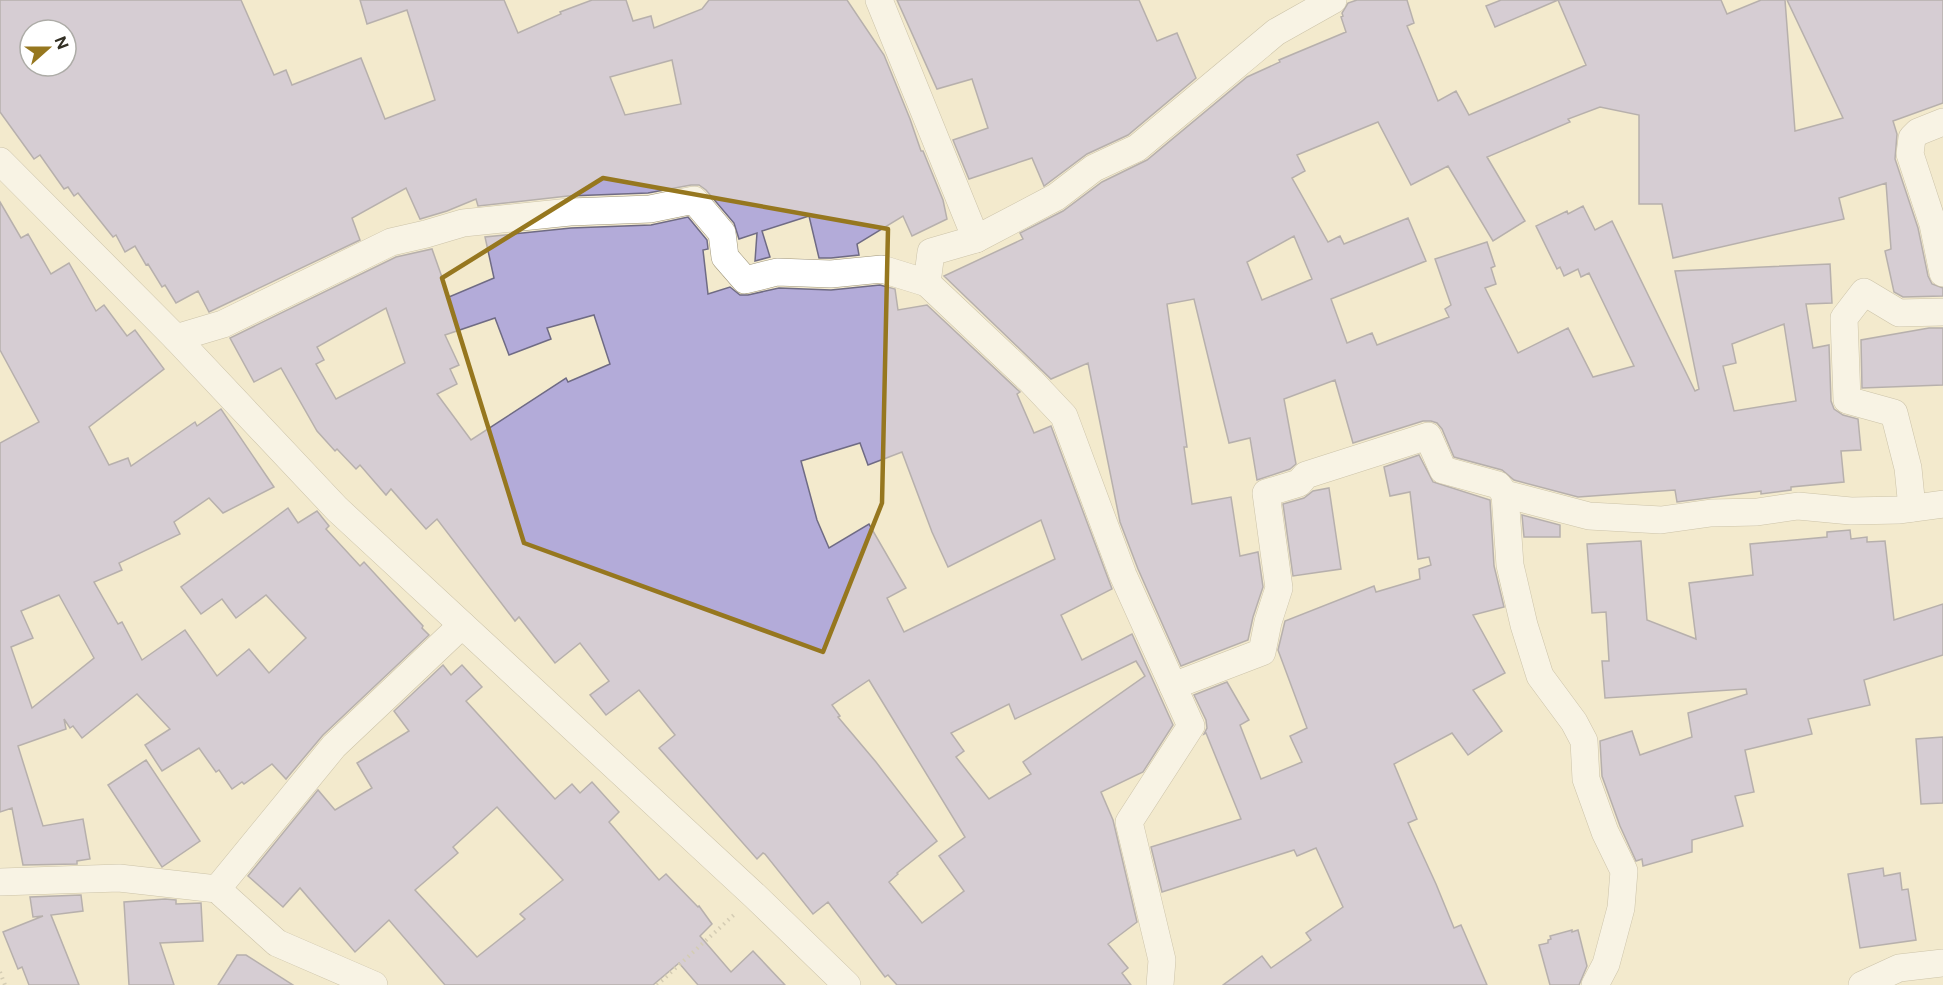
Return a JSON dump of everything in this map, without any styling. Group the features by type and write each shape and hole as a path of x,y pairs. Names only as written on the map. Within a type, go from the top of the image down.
{"street":[{"path":"879,0 976,239"},
{"path":"927,283 931,252 976,239 1056,197 1095,168 1137,148 1276,32 1333,0"},
{"path":"1943,122 1918,132 1912,138 1910,154 1933,224 1943,273"},
{"path":"0,161 176,338 337,509 847,985"},
{"path":"176,338 223,324 391,242 463,223 570,212 650,209 693,201 722,233 725,257 746,280 777,272 831,274 882,269 927,283 1064,416 1123,575 1191,726 1129,822 1162,960 1160,985"},
{"path":"1912,508 1908,468 1894,413 1847,400 1844,318 1864,292 1899,313 1943,312"},
{"path":"1173,686 1262,652 1268,622 1279,588 1266,493 1299,483 1306,475 1428,436 1443,470 1498,485 1505,494 1510,565 1524,625 1540,676 1574,722 1584,741 1586,779 1605,832 1624,871 1621,908 1606,964 1595,985"},
{"path":"1505,494 1589,516 1662,520 1711,513 1757,512 1798,506 1851,511 1943,504"},
{"path":"217,890 334,746 462,625"},
{"path":"0,882 119,878 217,890 277,943 374,985"},
{"path":"1862,985 1899,968 1943,963"}],"path":[{"path":"657,985 754,896"},
{"path":"0,972 5,985"}],"highlighted area":[{"path":"603,178 888,229 882,503 823,652 524,543 442,278"}],"building":[{"path":"0,0 241,0 274,75 286,70 292,85 361,58 385,119 435,100 407,10 367,24 360,0 504,0 518,33 561,14 560,12 592,0 626,0 633,21 651,16 654,28 702,9 709,0 847,0 884,55 921,151 923,151 943,200 947,219 912,236 903,216 857,244 859,255 819,258 809,216 762,231 770,257 755,261 757,233 739,239 734,223 699,185 648,193 568,196 478,206 476,199 420,219 406,188 352,218 360,240 209,312 198,291 176,303 165,285 162,287 148,264 146,265 135,246 125,252 116,235 113,237 78,193 74,196 68,187 64,189 40,155 34,159 0,112","holes":["672,60 681,104 625,115 610,77"]},
{"path":"897,0 1139,0 1157,41 1177,33 1196,78 1128,135 1087,154 1044,186 1032,158 969,179 953,140 988,128 972,79 937,89"},
{"path":"1357,0 1407,0 1414,23 1407,26 1438,101 1456,91 1469,115 1586,65 1558,0 1721,0 1727,14 1761,0 1785,0 1795,131 1843,118 1787,0 1943,0 1943,103 1893,121 1897,134 1895,159 1918,228 1928,276 1932,284 1943,288 1943,296 1903,297 1894,292 1885,251 1891,249 1886,183 1839,198 1844,219 1673,258 1662,204 1639,204 1639,115 1600,107 1568,119 1570,122 1487,157 1525,221 1493,241 1448,166 1411,185 1378,122 1297,155 1305,171 1292,178 1328,242 1340,236 1344,244 1408,218 1426,261 1331,299 1347,343 1372,333 1377,345 1449,317 1445,309 1451,305 1435,259 1487,242 1495,266 1491,268 1496,284 1485,288 1518,353 1568,328 1593,377 1634,366 1589,273 1581,277 1578,269 1564,276 1560,267 1557,269 1536,226 1583,206 1595,230 1612,221 1695,391 1699,389 1675,271 1830,264 1832,303 1806,304 1813,348 1829,345 1831,401 1834,409 1843,415 1858,419 1861,450 1841,451 1844,482 1791,487 1791,490 1761,494 1761,491 1677,502 1675,490 1578,497 1514,480 1502,470 1454,457 1442,429 1437,423 1431,421 1423,421 1353,443 1335,380 1284,399 1296,464 1290,469 1257,480 1250,438 1229,443 1194,299 1167,304 1187,447 1184,447 1192,504 1231,497 1240,556 1258,552 1263,587 1248,640 1181,666 1120,522 1088,363 1051,379 944,276 1023,239 1020,233 1063,211 1102,182 1147,160 1247,77 1280,62 1279,60 1346,32 1341,17 1348,3","holes":["1294,236 1312,279 1262,300 1247,262","1784,324 1796,401 1734,411 1723,366 1736,363 1732,344"]},
{"path":"1501,0 1558,0 1495,27 1486,6"},
{"path":"0,202 21,238 28,234 51,274 69,263 96,311 104,305 127,336 135,330 164,369 89,427 109,465 128,458 131,466 195,422 197,426 221,409 274,487 223,513 209,498 174,522 180,534 119,563 122,570 94,582 118,624 122,622 142,660 185,630 217,676 249,649 269,673 306,638 266,595 236,618 222,599 201,614 181,587 288,508 298,523 317,511 329,526 326,529 360,566 364,562 429,635 323,735 286,779 272,764 244,784 242,782 232,789 219,770 216,772 199,748 162,771 145,745 170,729 137,694 82,738 73,726 70,728 64,719 66,729 18,746 43,826 83,819 90,859 77,861 77,864 23,865 12,808 0,812 0,443 39,422 0,350","holes":["59,595 94,658 32,708 11,647 33,638 21,611"]},
{"path":"688,217 707,240 708,249 703,250 708,294 730,287 740,295 748,295 779,288 831,290 880,285 895,289 898,310 927,305 1020,392 1017,394 1034,433 1051,426 1112,589 1061,615 1082,660 1132,634 1173,725 1143,772 1101,792 1113,820 1137,922 1108,944 1128,968 1122,973 1131,985 897,985 888,975 885,977 828,902 813,914 765,854 763,853 757,859 659,748 675,735 639,690 606,715 590,695 609,681 580,643 555,663 519,617 515,621 437,519 426,529 391,489 386,495 360,465 356,469 337,449 335,451 317,431 281,368 254,382 230,338 396,257 432,249 449,297 494,278 485,237 571,228 651,225","holes":["386,308 405,363 336,399 316,364 324,360 317,347","594,315 610,364 568,382 566,378 471,440 437,394 457,384 450,369 459,365 445,335 495,318 509,355 551,339 547,328","860,443 868,465 902,452 932,532 948,567 1041,520 1055,559 904,632 887,598 906,588 869,524 829,548 817,520 801,461","1136,661 1145,676 1023,762 1031,774 989,799 956,757 964,751 951,733 1009,704 1015,719","869,680 965,837 939,856 964,891 922,923 889,882 937,841 838,717 840,716 832,705"]},
{"path":"1929,328 1943,328 1943,385 1862,388 1861,340"},
{"path":"1419,455 1433,482 1490,500 1494,566 1504,607 1473,615 1505,673 1473,690 1502,731 1468,755 1452,733 1394,764 1417,819 1408,823 1454,928 1461,925 1487,985 1223,985 1262,956 1271,968 1311,940 1306,933 1343,907 1316,848 1297,856 1294,850 1162,892 1151,847 1241,819 1206,733 1204,734 1207,728 1206,720 1194,695 1227,682 1249,720 1240,725 1261,779 1302,762 1290,736 1307,728 1278,650 1285,621 1374,586 1376,592 1420,579 1419,569 1431,565 1429,557 1418,559 1410,492 1390,496 1384,467"},
{"path":"1329,488 1341,569 1293,576 1283,504 1304,498 1313,491"},
{"path":"1522,515 1560,525 1560,537 1524,537"},
{"path":"1850,530 1851,539 1867,537 1867,542 1885,541 1894,620 1943,604 1943,655 1864,680 1870,705 1808,719 1812,734 1745,750 1754,792 1735,796 1743,826 1692,840 1692,852 1643,866 1642,859 1636,861 1620,826 1602,776 1600,741 1632,731 1640,755 1692,737 1688,713 1747,694 1746,689 1605,698 1602,661 1609,661 1606,612 1592,613 1587,544 1641,541 1647,620 1696,639 1689,583 1753,575 1750,544 1827,537 1827,532"},
{"path":"443,665 451,675 462,665 482,687 466,701 555,799 572,784 580,793 592,782 619,812 609,822 659,880 666,874 699,906 712,924 700,936 731,972 753,951 785,985 698,985 679,963 653,985 445,985 389,920 355,952 300,888 283,907 248,876 318,790 335,810 372,788 357,763 409,731 394,711","holes":["497,807 563,880 520,914 525,919 477,957 415,890 458,853 453,847"]},
{"path":"1943,737 1943,803 1921,804 1916,739"},
{"path":"146,760 200,841 162,867 108,785"},
{"path":"1883,868 1884,876 1900,873 1902,890 1908,889 1916,940 1860,948 1848,874"},
{"path":"81,895 83,911 51,915 79,985 29,985 22,967 18,969 3,932 43,916 33,917 30,897"},
{"path":"176,900 176,904 201,903 203,941 160,943 174,985 129,985 124,902"},
{"path":"1572,930 1572,932 1578,930 1587,966 1579,985 1550,985 1539,945 1548,943 1550,936"},
{"path":"237,955 246,955 293,985 218,985"}]}
